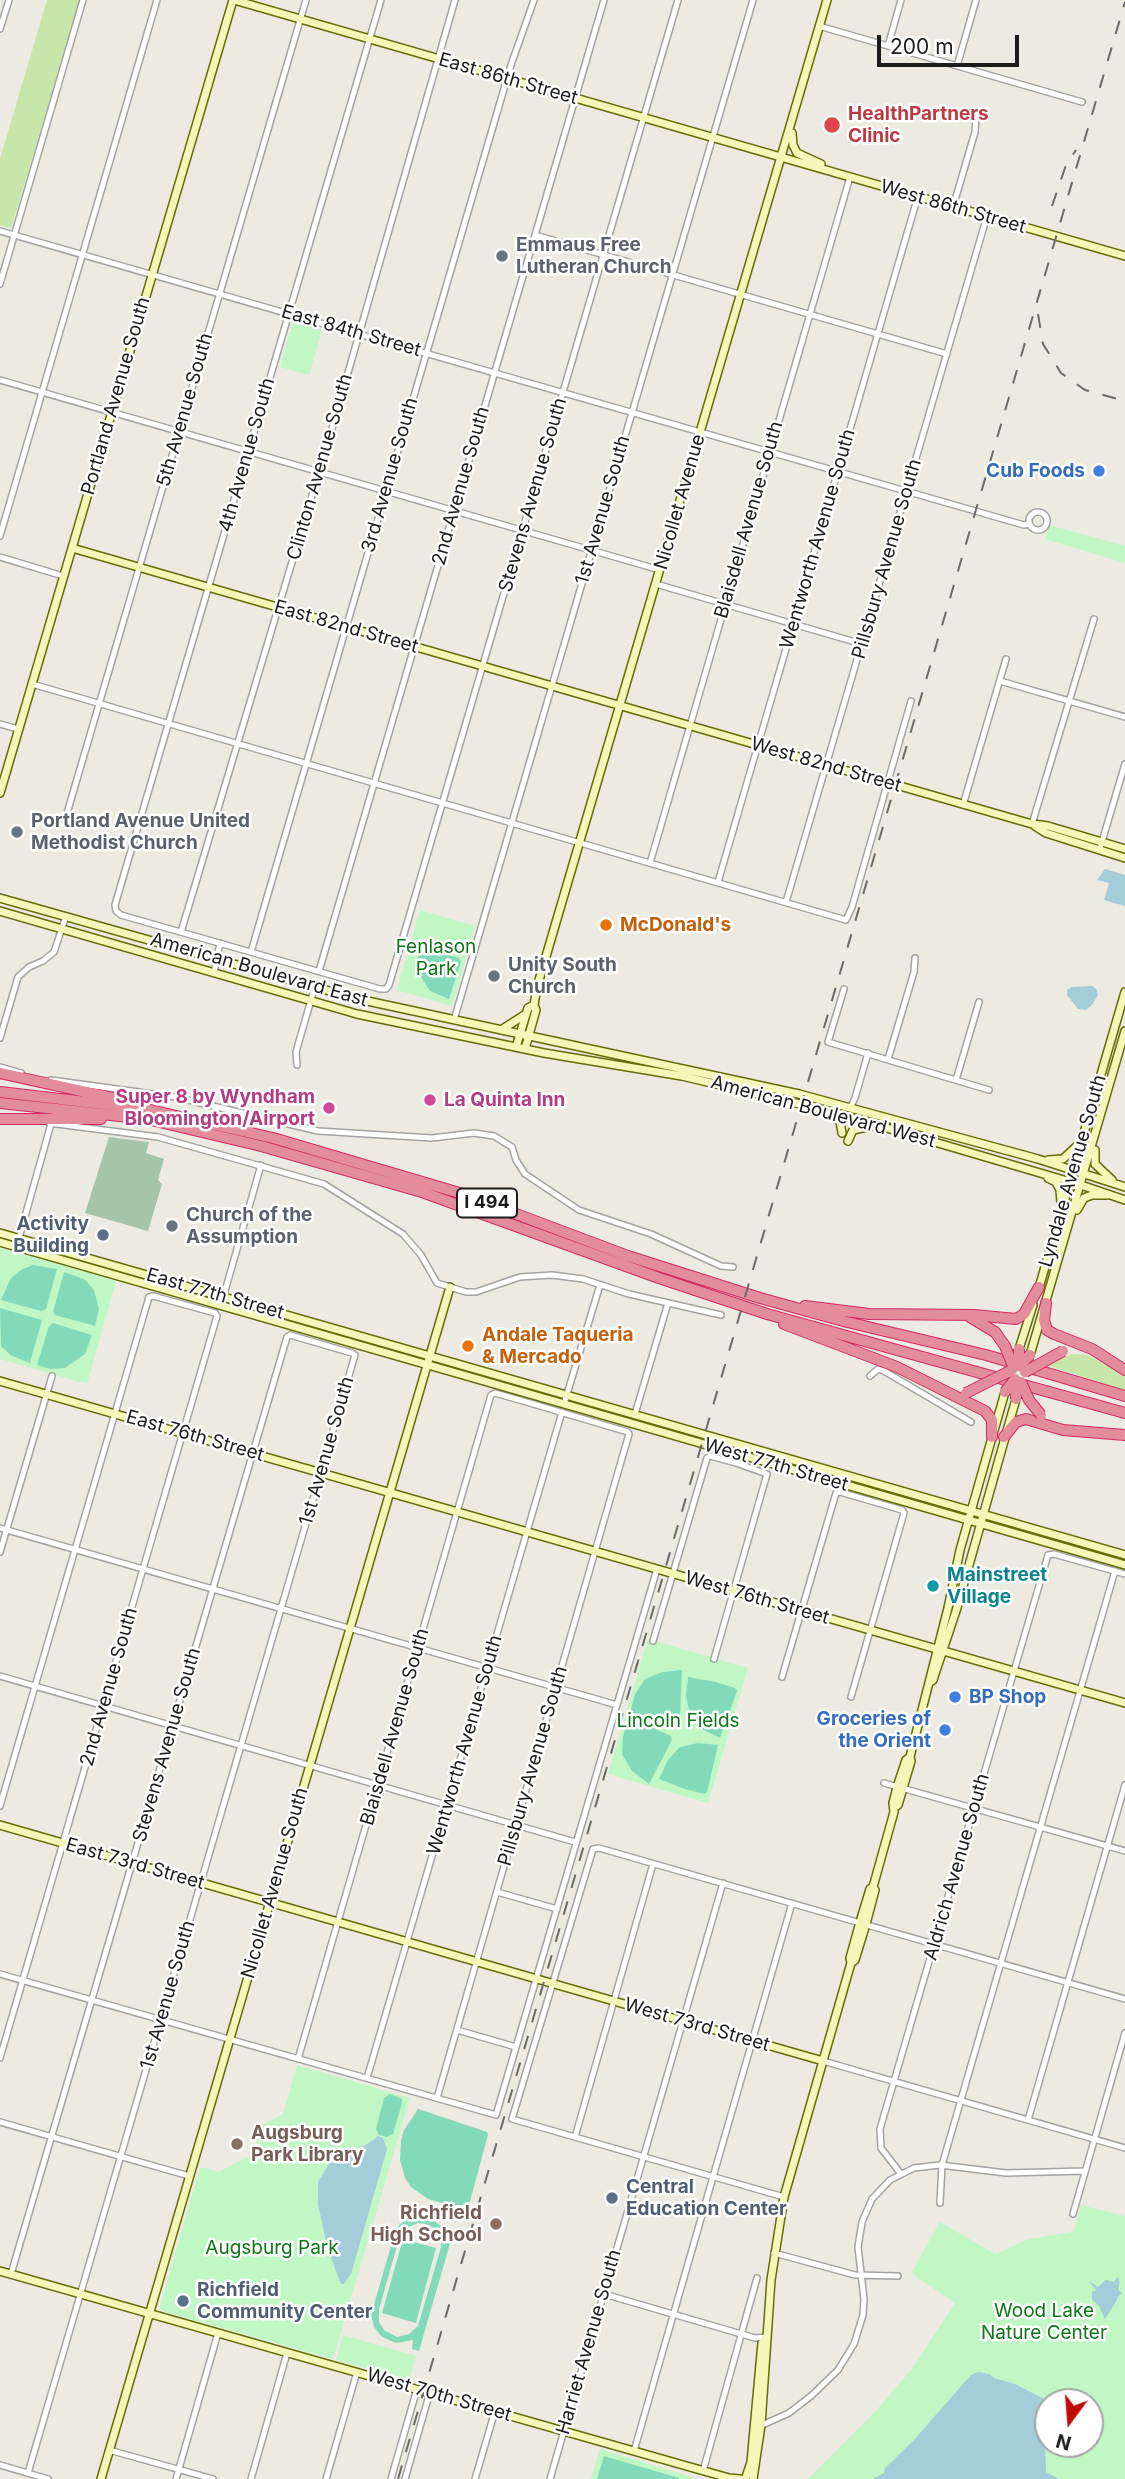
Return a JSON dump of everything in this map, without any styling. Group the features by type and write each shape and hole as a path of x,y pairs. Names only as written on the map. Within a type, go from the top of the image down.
{"highway":[{"path":"0,1073 112,1096 165,1113"},
{"name":"I 494","path":"0,1092 165,1113 250,1132 414,1179 502,1208 628,1256 760,1298 846,1322 986,1354 1125,1396"},
{"name":"I 494","path":"0,1103 147,1119 261,1146 422,1192 659,1278 768,1314 1125,1413"},
{"path":"0,1122 147,1119"},
{"path":"760,1298 869,1314 962,1315 1009,1319 1021,1317 1039,1287"},
{"path":"1046,1303 1044,1320 1047,1330 1092,1349 1125,1370"},
{"path":"768,1314 789,1327 897,1367 985,1411 992,1420 992,1437"},
{"path":"962,1315 995,1332 1005,1346 1029,1401 1041,1415 1079,1431"},
{"path":"1015,1403 1020,1344"},
{"path":"939,1390 954,1394 966,1393 1063,1352 1078,1350 1101,1356"},
{"path":"1005,1392 1030,1355"},
{"path":"1004,1437 1016,1422 1026,1419 1063,1430 1125,1435"}],"main road":[{"name":"East 86th Street","path":"233,0 782,157"},
{"name":"Portland Avenue South","path":"0,793 233,0"},
{"name":"Nicollet Avenue","path":"525,1049 536,1010 534,1005 580,844 827,0"},
{"path":"793,118 792,139 797,153 833,172"},
{"name":"West 86th Street","path":"782,157 1125,256"},
{"name":"East 82nd Street","path":"72,548 620,706"},
{"name":"West 82nd Street","path":"620,706 1032,824 1046,833 1101,847 1125,849"},
{"name":"West 82nd Street","path":"1101,847 1125,858"},
{"name":"American Boulevard East","path":"0,898 315,986 424,1014 520,1034"},
{"name":"American Boulevard East","path":"0,911 311,1001 516,1047"},
{"path":"95,938 98,925"},
{"path":"112,943 116,930"},
{"name":"Lyndale Avenue South","path":"1020,1344 1125,992"},
{"name":"Nicollet Avenue","path":"520,1034 528,1008 534,1005"},
{"path":"501,1030 526,1013"},
{"path":"422,1028 424,1014"},
{"name":"Lyndale Avenue South","path":"1030,1355 1125,1031"},
{"path":"516,1047 520,1034"},
{"name":"American Boulevard West","path":"520,1034 780,1090 1038,1159 1122,1186"},
{"name":"American Boulevard West","path":"516,1047 682,1076 810,1106 1121,1198"},
{"path":"610,1064 612,1053"},
{"path":"810,1106 839,1121 842,1133"},
{"path":"848,1141 853,1130 862,1126 878,1126"},
{"path":"1038,1159 1063,1159 1081,1141"},
{"path":"1093,1143 1095,1164 1122,1186"},
{"path":"1035,1171 1056,1182 1060,1190 1061,1212"},
{"path":"1070,1223 1084,1198 1102,1195 1121,1198"},
{"name":"East 77th Street","path":"0,1233 427,1365"},
{"name":"East 77th Street","path":"0,1242 429,1356"},
{"name":"Nicollet Avenue South","path":"101,2479 450,1287"},
{"path":"296,1326 350,1339 353,1334"},
{"name":"West 77th Street","path":"429,1356 1125,1555"},
{"name":"West 77th Street","path":"427,1365 563,1408 1125,1565"},
{"name":"East 76th Street","path":"0,1381 390,1492"},
{"path":"939,1650 968,1520 1005,1392"},
{"path":"747,2479 758,2427 768,2342 766,2337 774,2253 784,2197 852,1963 850,1958 875,1890 873,1887 894,1808 898,1805 906,1760 930,1682 928,1678 956,1611 1015,1403"},
{"name":"West 76th Street","path":"390,1492 1125,1703"},
{"name":"East 73rd Street","path":"0,1825 270,1902"},
{"name":"West 73rd Street","path":"270,1902 823,2061"},
{"name":"West 70th Street","path":"0,2271 729,2479 747,2479"}],"street":[{"path":"0,29 9,0"},
{"path":"0,284 83,0"},
{"path":"0,536 157,0"},
{"name":"5th Avenue South","path":"65,820 306,0"},
{"name":"4th Avenue South","path":"181,932 121,915 116,911 168,724 381,0"},
{"name":"Clinton Avenue South","path":"181,932 319,471 455,0"},
{"name":"3rd Avenue South","path":"251,952 507,78 534,0"},
{"name":"2nd Avenue South","path":"319,971 604,0"},
{"name":"Stevens Avenue South","path":"319,971 386,989 678,0"},
{"name":"1st Avenue South","path":"454,1020 753,0"},
{"path":"888,46 901,0"},
{"path":"957,66 976,0"},
{"path":"820,26 1082,102"},
{"path":"953,206 975,132 976,116"},
{"name":"Blaisdell Avenue South","path":"650,863 850,177"},
{"name":"Wentworth Avenue South","path":"718,883 918,196"},
{"name":"Pillsbury Avenue South","path":"786,902 987,216"},
{"name":"East 84th Street","path":"0,231 1024,525 1029,524"},
{"path":"535,235 947,354"},
{"path":"0,380 660,570"},
{"path":"0,557 63,576"},
{"path":"656,584 862,644"},
{"path":"1032,824 1094,619"},
{"path":"963,804 1006,659"},
{"path":"1000,681 1125,717"},
{"path":"32,684 846,920 877,825 886,782 911,701"},
{"path":"0,724 18,729"},
{"path":"1101,847 1125,764"},
{"path":"0,1038 18,977 29,967 49,957 55,949 65,916"},
{"path":"181,932 319,971"},
{"path":"214,973 220,943"},
{"path":"888,1059 914,972 915,958"},
{"path":"297,1065 296,1052 315,986"},
{"path":"844,989 828,1042 989,1090"},
{"path":"956,1080 979,1002"},
{"path":"853,1109 868,1053"},
{"path":"0,1066 40,1078 136,1090 195,1101 318,1131 432,1138 474,1133 494,1136 509,1143 525,1174 579,1210 662,1238 721,1266 733,1267"},
{"path":"0,1122 51,1124 158,1137 324,1184 394,1227 413,1244 434,1280 471,1293 520,1277 535,1275 583,1279 721,1315"},
{"path":"19,1238 51,1124"},
{"path":"222,1301 261,1165"},
{"name":"Wentworth Avenue South","path":"367,2078 600,1285"},
{"name":"2nd Avenue South","path":"0,2058 218,1316 174,1301 149,1297 115,1413"},
{"path":"635,1414 668,1303"},
{"name":"Stevens Avenue South","path":"11,2274 287,1337 290,1335 355,1355"},
{"name":"1st Avenue South","path":"28,2473 355,1355"},
{"path":"870,1376 878,1369 884,1371 971,1422"},
{"path":"0,1552 3,1529 52,1376"},
{"name":"Blaisdell Avenue South","path":"298,2059 491,1395 495,1393 563,1408"},
{"name":"Pillsbury Avenue South","path":"437,2098 629,1434 563,1408"},
{"path":"0,1806 115,1413"},
{"path":"653,1641 707,1458 710,1456 765,1471 767,1474 714,1658"},
{"path":"782,1677 836,1493 902,1510 904,1513 851,1697"},
{"path":"3,1529 617,1705"},
{"name":"Aldrich Avenue South","path":"901,2174 879,2142 880,2129 1048,1555 1054,1553 1115,1571"},
{"path":"0,1974 496,2115 657,1569"},
{"path":"940,2203 942,2165 1115,1571 1125,1574"},
{"path":"0,1676 575,1842"},
{"path":"884,1783 1125,1851"},
{"path":"1028,2120 1125,1785"},
{"path":"784,2197 512,2119 591,1852 598,1848 1125,1999"},
{"path":"575,2137 653,1864"},
{"name":"Harriet Avenue South","path":"550,2479 723,1883"},
{"path":"497,1892 557,1909"},
{"path":"634,2451 792,1903"},
{"path":"457,2030 516,2047"},
{"path":"1073,2214 1125,2033"},
{"name":"West 73rd Street","path":"823,2061 1125,2148"},
{"path":"0,2122 189,2176"},
{"path":"758,2427 778,2420 801,2405 847,2358 863,2315 864,2299 858,2248 862,2222 866,2210 880,2189 914,2168 942,2165 1006,2173 1085,2171"},
{"path":"774,2253 855,2275 898,2276"},
{"path":"703,2470 758,2278"},
{"path":"604,2294 743,2334 766,2337"},
{"path":"176,2479 218,2333"},
{"path":"251,2479 288,2353"},
{"path":"326,2479 357,2372"},
{"path":"391,2479 417,2389"},
{"path":"405,2479 430,2392"},
{"path":"475,2479 495,2411"},
{"path":"109,2450 213,2479"},
{"path":"0,2465 48,2479"}],"green space":[{"path":"47,0 80,0 11,228 0,225 0,159"},
{"path":"293,322 322,330 309,375 280,367"},
{"path":"1049,525 1125,546 1125,563 1045,539"},
{"name":"Fenlason Park","path":"420,910 475,926 452,1006 397,990"},
{"path":"421,947 459,958 461,962 449,999 430,991 420,975 417,960"},
{"path":"109,1137 149,1142 146,1153 164,1159 158,1180 162,1184 148,1231 85,1213"},
{"path":"0,1248 116,1281 87,1384 0,1359"},
{"path":"33,1265 57,1269 46,1309 41,1311 1,1300 11,1278"},
{"path":"64,1272 84,1279 94,1290 99,1309 95,1326 55,1315 53,1312"},
{"path":"0,1308 42,1320 30,1363 12,1356 1,1346"},
{"path":"53,1323 92,1335 85,1354 65,1368 50,1369 37,1365 49,1326"},
{"path":"1071,1354 1088,1355 1125,1375 1125,1390 1046,1365"},
{"name":"Lincoln Fields","path":"648,1639 748,1668 708,1803 608,1774"},
{"path":"682,1670 680,1717 677,1720 630,1713 635,1694 645,1679 662,1672"},
{"path":"688,1677 716,1682 737,1691 720,1738 702,1729 690,1715 686,1696"},
{"path":"628,1717 671,1736 672,1740 649,1784 632,1771 622,1754"},
{"path":"698,1743 718,1745 707,1792 704,1794 685,1789 659,1779 668,1760 680,1747"},
{"name":"Augsburg Park","path":"297,2065 410,2098 333,2359 159,2310 200,2167 219,2172 253,2154 261,2126 283,2114"},
{"path":"390,2094 402,2099 402,2103 393,2134 387,2137 379,2135 376,2129 384,2098"},
{"path":"418,2109 487,2132 469,2205 448,2205 428,2199 411,2187 405,2178 400,2160 401,2140 404,2130"},
{"name":"Wood Lake Nature Center","path":"1081,2205 1125,2216 1125,2479 808,2479 872,2415 912,2369 955,2303 911,2273 940,2222 995,2254 1029,2239 1073,2232"},
{"path":"413,2217 433,2220 451,2240 419,2351 412,2349 413,2340 396,2343 382,2337 374,2327 371,2315 395,2232 400,2224","holes":["418,2223 434,2228 441,2239 441,2247 418,2326 409,2334 397,2337 384,2330 379,2322 379,2309 400,2236 406,2228"]},
{"path":"403,2239 436,2248 416,2323 382,2313"},
{"path":"343,2335 416,2356 409,2380 336,2360"},
{"path":"600,2449 698,2479 591,2479"},
{"path":"604,2456 679,2478 679,2479 597,2479"}],"water":[{"path":"1105,869 1125,875 1125,906 1104,900 1109,883 1097,880"},
{"path":"1092,986 1098,995 1092,1005 1086,1010 1078,1009 1067,995 1067,990 1072,987"},
{"path":"378,2136 383,2138 387,2149 351,2274 344,2284 341,2284 328,2250 318,2204 318,2182 329,2164"},
{"path":"1117,2277 1120,2282 1118,2289 1121,2293 1124,2292 1118,2296 1105,2319 1099,2306 1092,2300 1092,2292 1096,2290 1089,2281 1098,2287 1106,2280 1114,2282"},
{"path":"978,2372 989,2374 1034,2394 1034,2458 1046,2458 1046,2472 1059,2479 872,2479 884,2473 885,2468 913,2441 971,2375"}],"railway":[{"path":"398,2479 1125,2"},
{"path":"1052,206 1066,165 1076,150"},
{"path":"1038,314 1043,344 1061,373 1085,390 1125,401"}],"place":[{"name":"HealthPartners Clinic","path":"832,125"},
{"name":"Emmaus Free Lutheran Church","path":"502,256"},
{"name":"Cub Foods","path":"1099,471"},
{"name":"Portland Avenue United Methodist Church","path":"17,832"},
{"name":"McDonald's","path":"606,925"},
{"name":"Unity South Church","path":"494,976"},
{"name":"La Quinta Inn","path":"430,1100"},
{"name":"Super 8 by Wyndham Bloomington/Airport","path":"329,1108"},
{"name":"Church of the Assumption","path":"172,1226"},
{"name":"Activity Building","path":"103,1235"},
{"name":"Andale Taqueria & Mercado","path":"468,1346"},
{"name":"Mainstreet Village","path":"933,1586"},
{"name":"BP Shop","path":"955,1697"},
{"name":"Groceries of the Orient","path":"945,1730"},
{"name":"Augsburg Park Library","path":"237,2144"},
{"name":"Central Education Center","path":"612,2198"},
{"name":"Richfield High School","path":"496,2224"},
{"name":"Richfield Community Center","path":"183,2301"}]}
